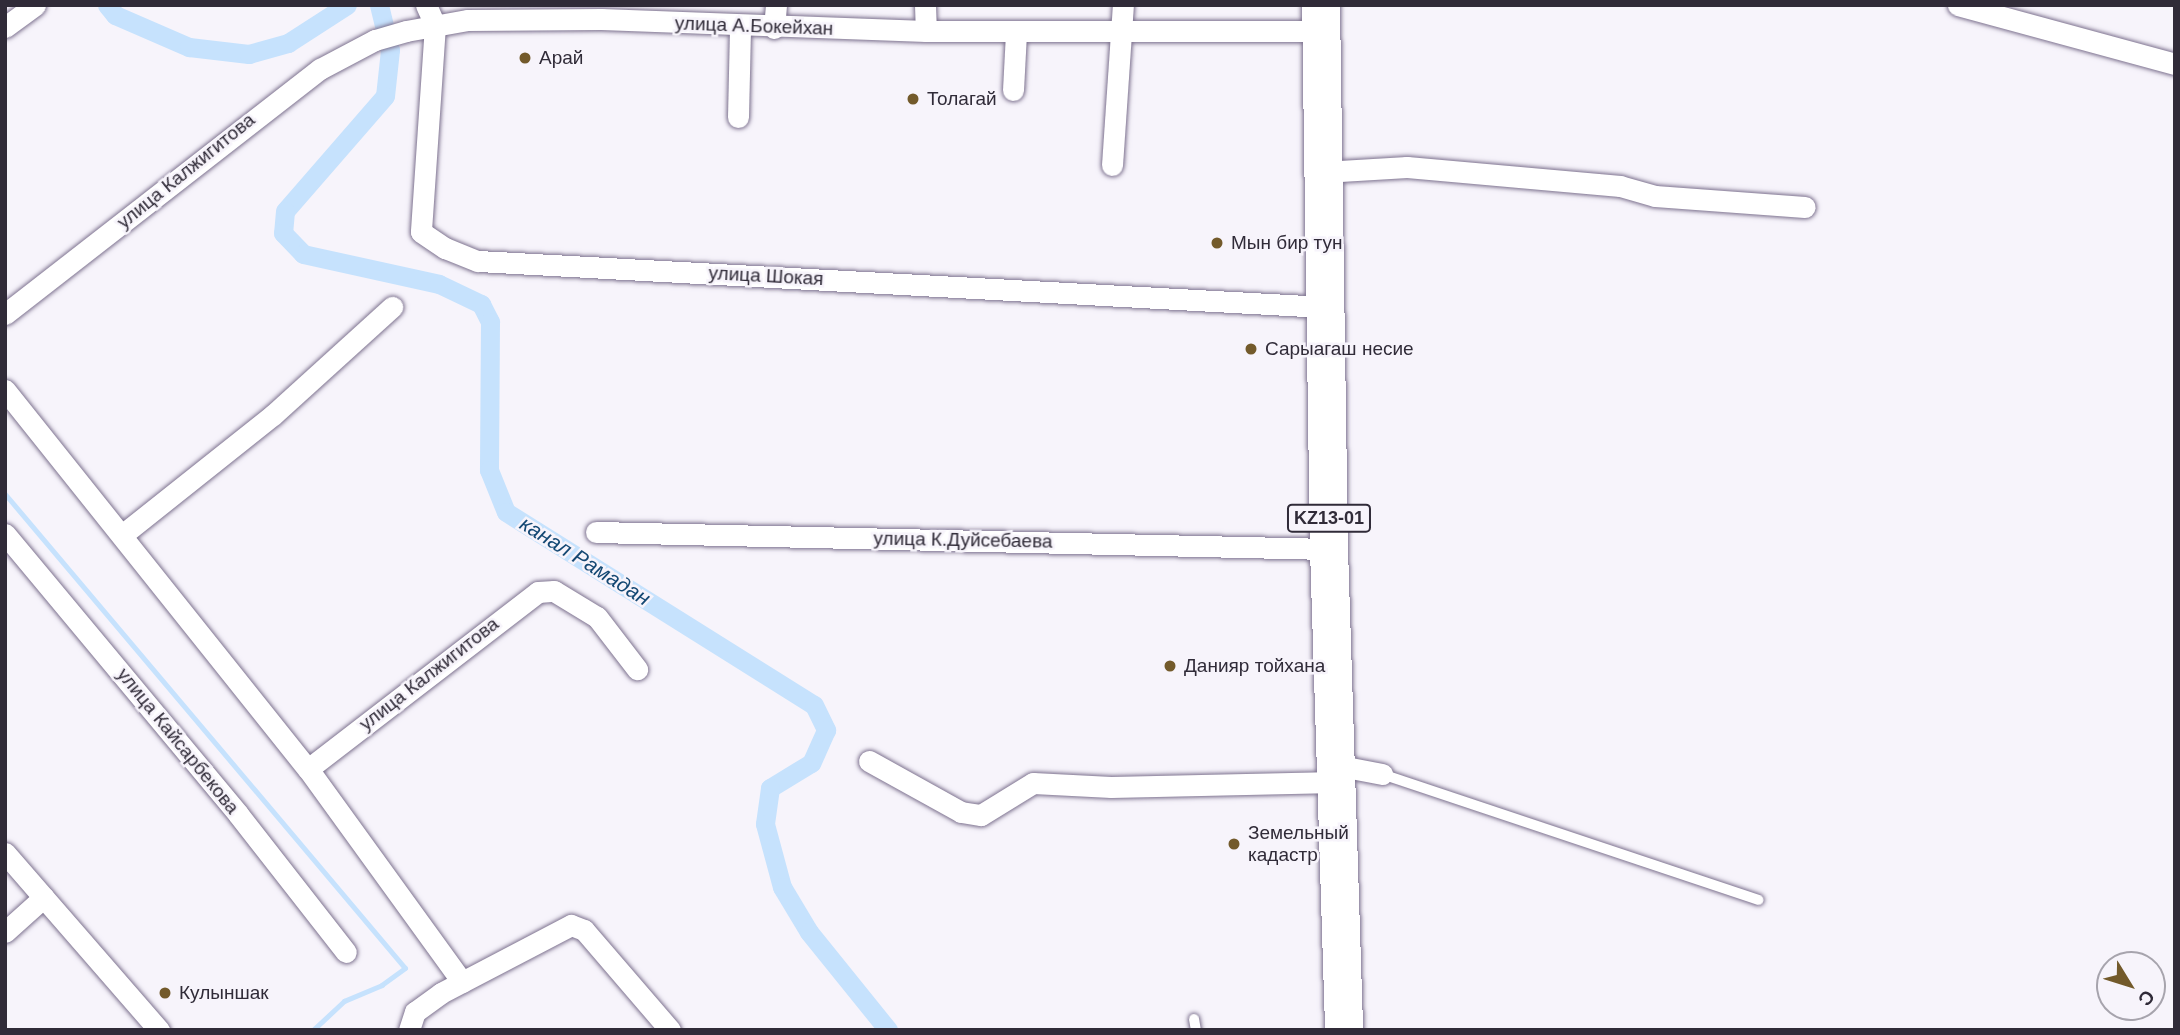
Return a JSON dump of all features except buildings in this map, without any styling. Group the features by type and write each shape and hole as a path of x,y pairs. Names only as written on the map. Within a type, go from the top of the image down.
{"highway":[{"name":"KZ13-01","path":"1321,18 1329,549 1344,1030"}],"street":[{"path":"5,27 35,5"},
{"path":"426,5 436,26"},
{"path":"774,28 776,5"},
{"path":"925,5 926,31"},
{"path":"1112,165 1123,5"},
{"path":"1958,5 2175,64"},
{"name":"улица А.Бокейхан","path":"375,40 406,31 468,20 602,12 774,28 1016,32 1123,32 1321,18"},
{"name":"улица Шокая","path":"436,26 421,232 445,248 478,261 1324,307"},
{"path":"738,117 740,26"},
{"path":"1013,90 1016,32"},
{"name":"улица Калжигитова","path":"5,314 242,125 320,69 375,40"},
{"path":"1324,172 1407,167 1620,186 1655,197 1805,207"},
{"path":"122,535 273,415 392,307"},
{"path":"5,390 308,769 462,982"},
{"name":"улица К.Дуйсебаева","path":"596,532 1329,549"},
{"name":"улица Кайсарбекова","path":"5,534 238,814 346,952"},
{"name":"улица Калжигитова","path":"308,769 524,598 554,591 597,617 637,669"},
{"path":"869,761 961,812 981,815 1033,783 1111,787 1336,774 1382,775"},
{"path":"5,853 159,1030"},
{"path":"5,932 44,897"},
{"path":"409,1030 415,1012 462,982 571,925 579,927 670,1030"}],"lane":[{"path":"1382,775 1759,900"}],"waterway":[{"name":"канал Рамадан","path":"107,5 115,15 189,47 249,54 288,43 347,5"},
{"name":"канал Рамадан","path":"379,5 390,50 385,96 285,211 283,233 303,254 439,284 481,304 490,322 489,470 506,512 814,705 826,730 811,763 770,788 765,824 782,887 809,932 888,1030"},
{"path":"5,494 405,968 382,985 344,1001 313,1030"}],"place":[{"name":"Арай","path":"525,58"},
{"name":"Толагай","path":"913,99"},
{"name":"Мын бир тун","path":"1217,243"},
{"name":"Сарыагаш несие","path":"1251,349"},
{"name":"Данияр тойхана","path":"1170,666"},
{"name":"Земельный кадастр","path":"1234,844"},
{"name":"Кулыншак","path":"165,993"}]}
